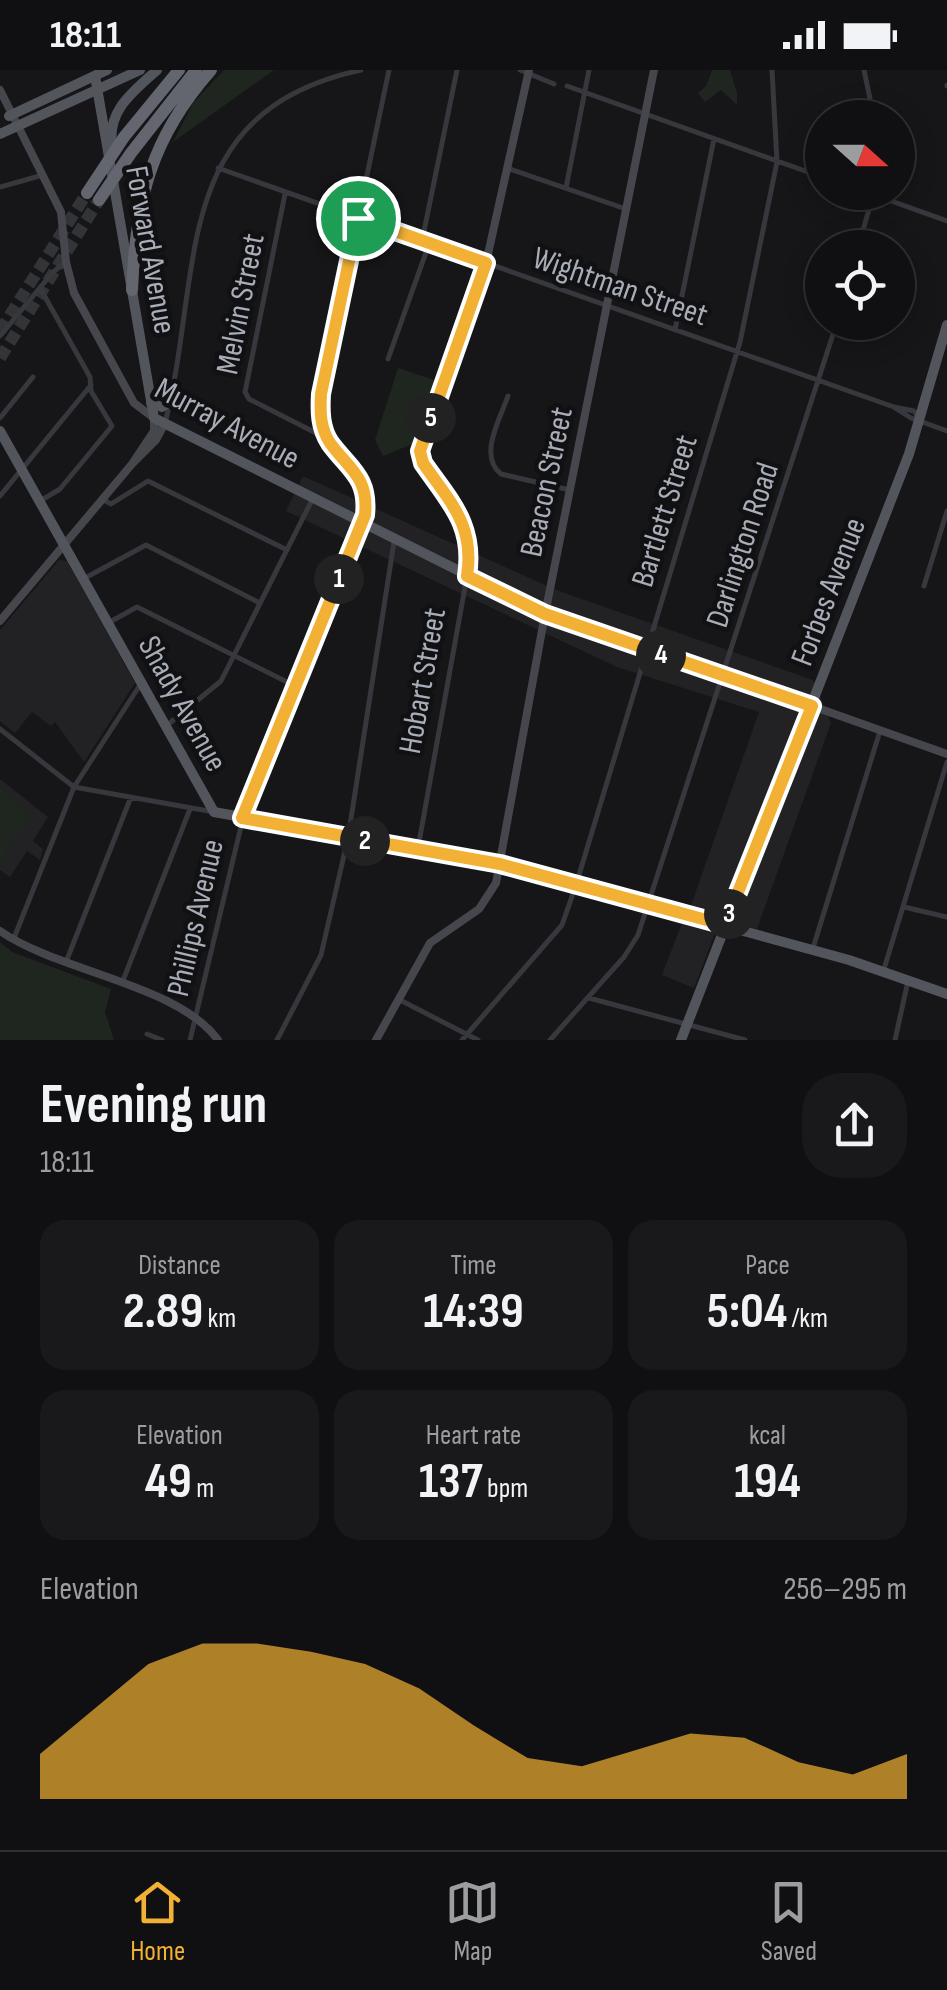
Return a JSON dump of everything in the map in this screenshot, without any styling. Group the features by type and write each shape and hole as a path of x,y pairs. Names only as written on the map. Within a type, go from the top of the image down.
{"highway":[{"path":"179,70 103,166 93,196 107,187 196,70"},
{"path":"132,290 136,223 150,168 175,116 211,70"}],"main road":[{"path":"4,118 95,82 107,70"},
{"path":"0,134 140,70"},
{"path":"132,290 112,127 122,103 157,70"},
{"name":"Beacon Street","path":"376,1040 430,942 487,900 500,864 545,614 654,70"},
{"name":"Hobart Street","path":"467,576 470,550 466,530 423,463 420,451 486,263 526,71"},
{"name":"Forward Avenue","path":"95,82 159,426"},
{"name":"Murray Avenue","path":"2,93 63,219 66,262 74,293 131,398 159,426 545,614 812,706 947,758"},
{"name":"Forbes Avenue","path":"681,1040 910,454 947,325"},
{"path":"152,403 162,406 170,401"},
{"path":"0,621 132,464 159,426"},
{"name":"Shady Avenue","path":"0,431 214,812 500,864 812,950 947,994"},
{"path":"0,931 196,1018 218,1040"}],"street":[{"path":"159,426 170,401 200,220 218,168 248,126 282,97 327,78 361,70"},
{"path":"324,432 321,394 389,70"},
{"path":"388,359 426,242 457,70"},
{"path":"566,188 589,70"},
{"name":"Bartlett Street","path":"464,1037 562,925 576,885 738,351 778,162 772,70"},
{"path":"864,70 870,100"},
{"path":"526,71 554,84"},
{"path":"567,86 805,171"},
{"path":"675,330 714,140"},
{"name":"Wightman Street","path":"218,168 820,380 947,431"},
{"path":"507,168 626,210"},
{"path":"0,187 44,175"},
{"name":"Melvin Street","path":"286,194 245,392 249,398 316,432 324,432"},
{"path":"915,209 947,221"},
{"path":"0,336 66,262"},
{"path":"40,288 90,377 90,385 112,426 60,489 40,502"},
{"name":"Darlington Road","path":"550,1040 638,936 832,340"},
{"path":"0,418 34,376"},
{"path":"0,496 90,385"},
{"path":"508,396 490,451 494,469 571,490"},
{"name":"Phillips Avenue","path":"190,1040 242,818 366,505 362,484 352,466 324,432"},
{"path":"102,499 111,504 148,481 287,550"},
{"path":"166,726 220,681 313,498"},
{"path":"924,586 947,511"},
{"path":"277,1040 321,954 348,838 395,539"},
{"path":"84,579 146,545 260,603"},
{"name":"Hobart Street","path":"417,850 467,576"},
{"path":"108,623 137,607 296,686"},
{"path":"13,940 74,787 141,683"},
{"path":"0,729 74,787 214,812"},
{"path":"812,950 880,731"},
{"path":"884,972 947,758"},
{"path":"66,962 130,798"},
{"path":"121,984 190,808"},
{"path":"904,907 947,917"},
{"path":"895,1040 908,980"},
{"path":"588,998 746,1040"},
{"path":"398,999 464,1037 478,1040"},
{"path":"147,1034 162,1040"}],"shaded area":[{"path":"224,70 274,70 173,142 193,103"},
{"path":"712,70 730,70 737,105 721,90 705,102 698,93 706,86"},
{"path":"398,368 437,381 415,443 383,456 375,440"},
{"path":"303,476 556,590 813,680 831,723 757,929 689,911 759,712 617,667 286,511"},
{"path":"59,560 67,561 135,683 84,762 55,722 51,726 32,712 15,733 0,721 0,630"},
{"path":"0,779 48,817 33,841 43,849 40,860 27,851 10,877 0,870"},
{"path":"0,787 32,814 0,860"},
{"path":"683,920 716,930 694,988 662,975"},
{"path":"0,942 12,952 111,989 105,1012 114,1040 0,1040"}],"tunnel":[{"path":"0,331 87,193"},
{"path":"0,358 99,200"}],"route":[{"path":"358,218 486,263 420,451 423,463 466,530 470,550 467,576 545,614 812,706 725,925 500,864 242,818 365,515 362,484 330,442 320,413 358,218"}]}
